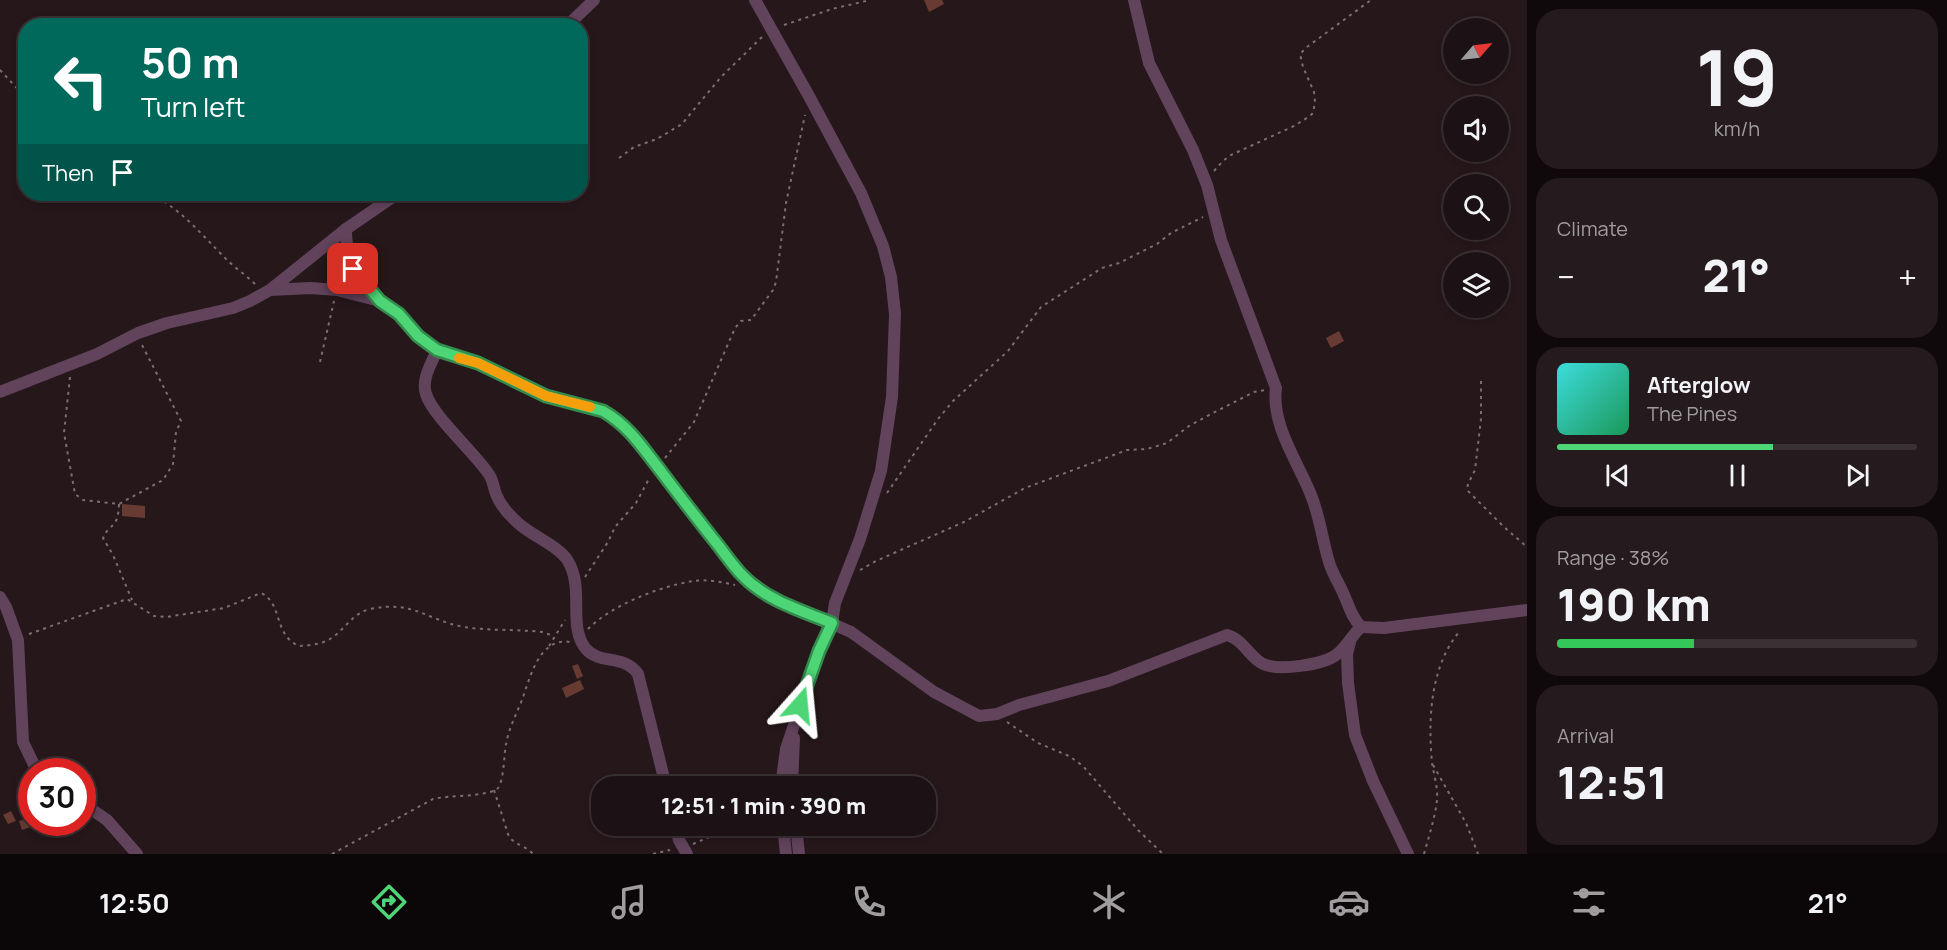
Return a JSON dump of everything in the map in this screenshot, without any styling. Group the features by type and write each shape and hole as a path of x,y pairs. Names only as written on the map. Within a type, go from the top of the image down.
{"street":[{"path":"575,18 594,0"},
{"path":"754,0 861,193 883,246 891,277 895,314 892,397 881,471 860,539 835,603 832,623 819,651 786,749 782,776"},
{"path":"1134,0 1149,63 1194,150 1207,185 1221,240 1276,388 1274,403 1280,424 1311,496 1321,524 1331,567 1352,616 1356,631 1347,654 1348,683 1356,735 1373,781 1408,854"},
{"path":"0,392 71,365 138,333 182,319 233,308 267,292 346,230 388,201"},
{"path":"346,230 346,244 353,269 380,301 399,314 418,336 437,350 478,363 546,396 603,411 631,432 744,577 782,602 851,632 945,699 979,716 991,715 1108,681 1227,635 1239,640 1262,663 1271,666 1304,665 1324,661 1340,652 1356,631 1527,610"},
{"path":"267,292 310,288 338,290 380,301"},
{"path":"437,350 426,379 426,395 489,473 496,494 509,515 566,558 575,577 576,610 582,642 590,653 627,663 633,666 638,674 664,776"},
{"path":"0,597 18,640 24,742 31,758"},
{"path":"792,776 793,728"},
{"path":"96,813 107,820 137,854"},
{"path":"679,836 685,851"},
{"path":"784,836 786,854"},
{"path":"797,836 799,854"}],"path":[{"path":"619,158 634,147 657,140 682,124 721,77 770,30 832,9 870,0"},
{"path":"1207,185 1223,160 1310,117 1315,109 1314,92 1300,54 1371,0"},
{"path":"0,70 18,89"},
{"path":"577,596 615,527 636,503 642,488 657,467 694,422 735,328 741,321 751,320 773,290 778,274 789,183 810,98"},
{"path":"164,201 185,216 228,261 267,292"},
{"path":"884,498 938,419 953,401 1008,351 1048,301 1102,268 1119,263 1157,244 1171,232 1215,213"},
{"path":"320,362 338,290"},
{"path":"71,365 64,433 75,494 83,500 119,504 130,500 167,476 174,464 176,432 181,421 143,349 138,333"},
{"path":"1481,381 1482,419 1475,471 1467,490 1509,533 1527,547"},
{"path":"844,579 876,561 964,522 1025,488 1127,450 1155,448 1174,439 1189,426 1254,392 1276,388"},
{"path":"119,504 116,523 103,538 117,563 133,601"},
{"path":"549,646 556,642 582,642 593,624 623,605 658,591 695,581 708,580 739,586"},
{"path":"18,640 32,632 123,600 133,601 154,616 166,617 224,608 261,593 271,601 286,637 299,646 326,642 360,612 389,607 406,607 461,626 542,632 554,636"},
{"path":"332,854 433,800 494,790 500,784 503,757 511,724 533,670 565,619 576,610"},
{"path":"1424,854 1438,797 1432,763 1430,726 1436,684 1449,643 1471,617"},
{"path":"991,715 1002,718 1038,743 1069,756 1083,766 1095,777 1138,830 1163,854"},
{"path":"1432,763 1466,823 1478,854"},
{"path":"494,790 509,837 533,854"},
{"path":"653,854 685,851 715,836"}],"building":[{"path":"924,0 942,0 944,4 929,12"},
{"path":"1339,331 1344,341 1331,348 1326,338"},
{"path":"122,504 145,506 145,518 122,516"},
{"path":"578,664 583,676 577,679 572,666"},
{"path":"580,680 584,689 566,698 562,688"},
{"path":"11,811 16,821 8,824 3,815"}],"slow traffic":[{"path":"459,358 478,363 546,396 590,407"}],"route":[{"path":"353,269 380,301 399,314 418,336 437,350 478,363 546,396 603,411 611,416 642,444 657,467 744,577 782,602 832,623 819,651 800,705"}]}
